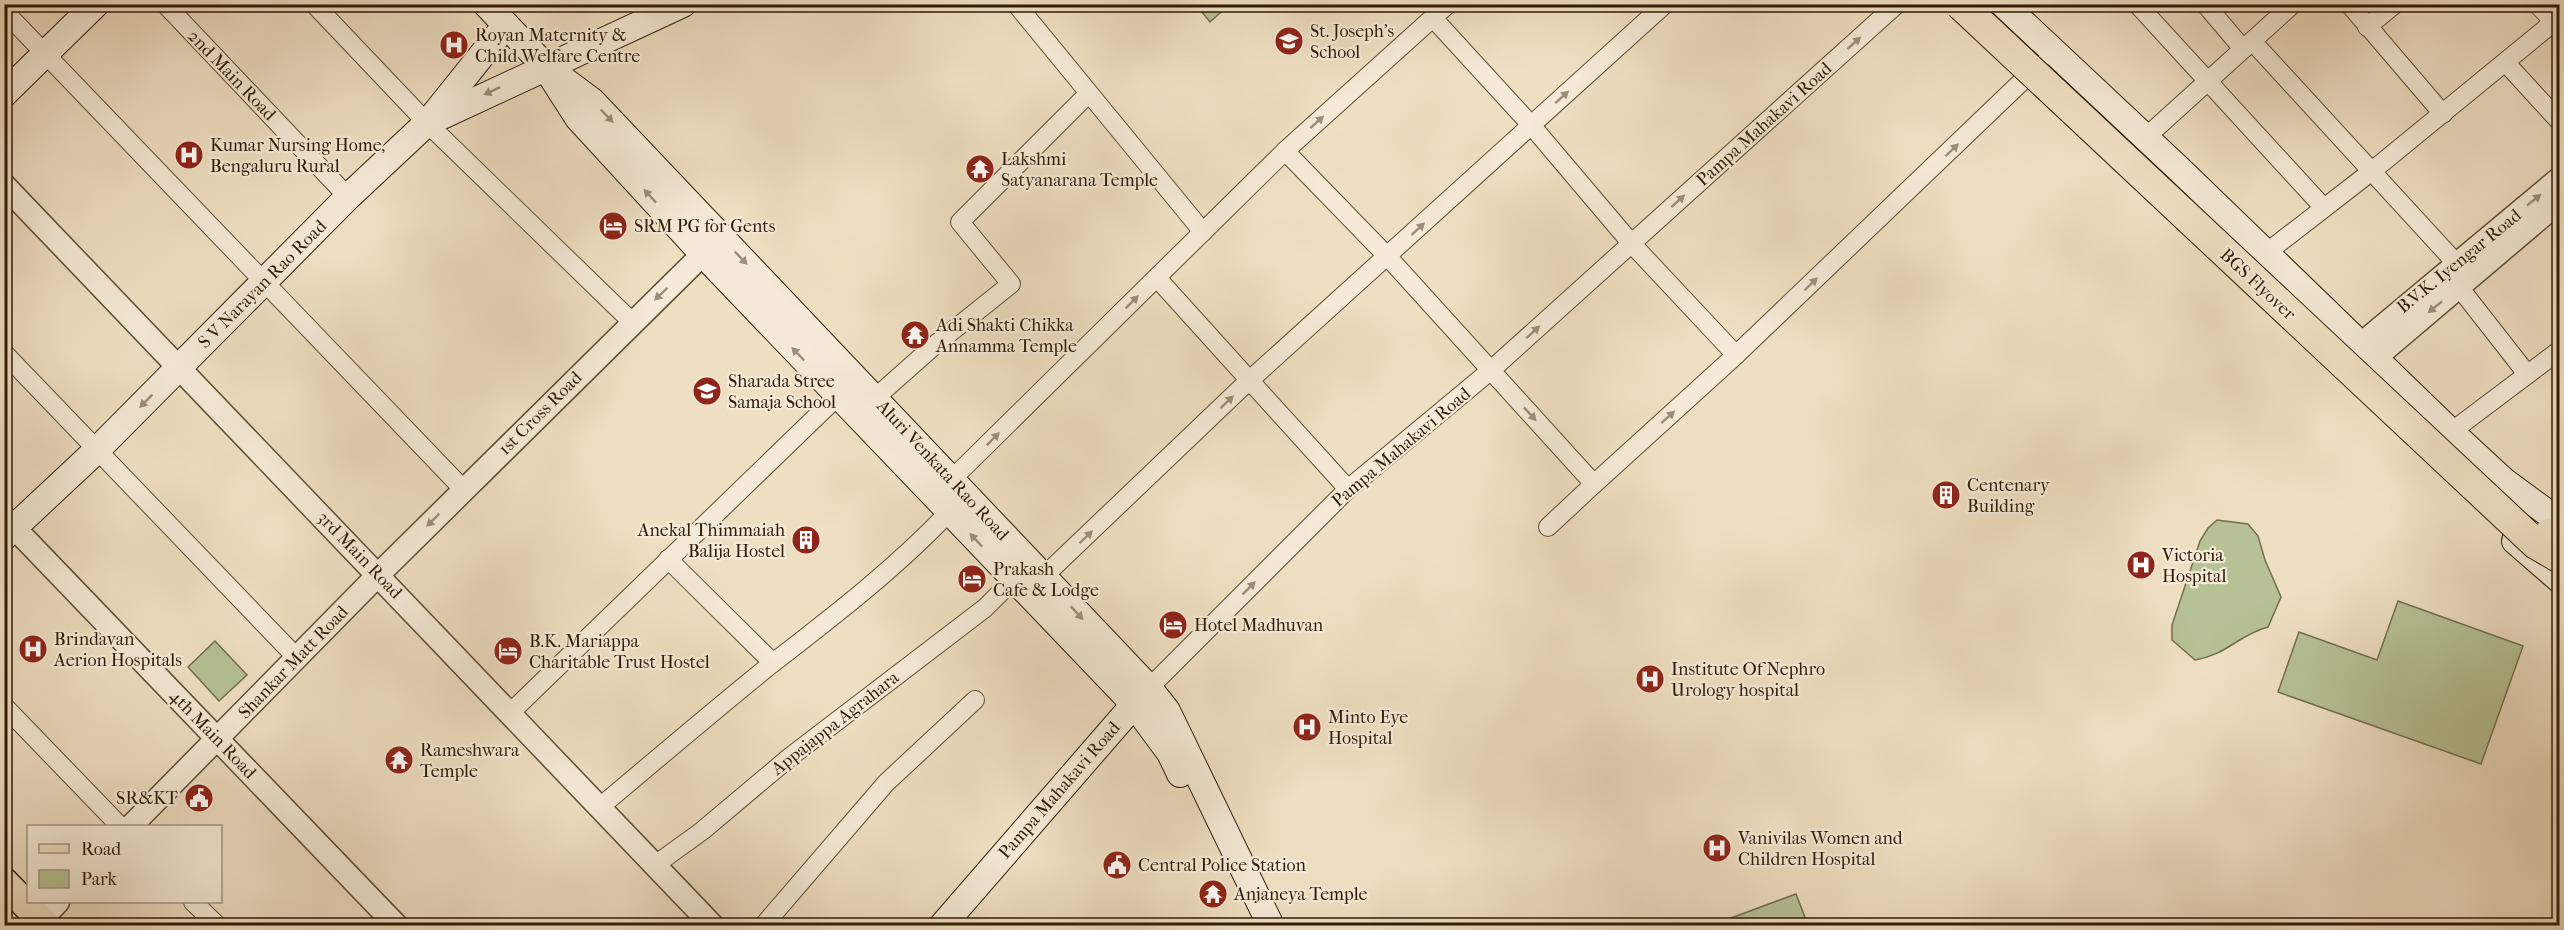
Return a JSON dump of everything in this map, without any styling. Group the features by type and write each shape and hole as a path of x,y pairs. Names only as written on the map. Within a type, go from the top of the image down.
{"highway":[{"name":"BGS Flyover","path":"1960,4 2554,539"},
{"name":"BGS Flyover","path":"1988,4 2303,307 2554,539"}],"main road":[{"path":"4,94 96,4"},
{"name":"Aluri Venkata Rao Road","path":"486,4 545,66 592,102 847,387 949,512 1013,580 1141,696 1167,711 1271,926"},
{"name":"S V Narayan Rao Road","path":"8,527 97,450 348,197 427,123 545,66 683,4"},
{"path":"1946,4 2339,378 2559,580"},
{"path":"2003,4 2504,481 2554,539 2559,568"},
{"path":"427,123 506,26"},
{"name":"Aluri Venkata Rao Road","path":"545,66 578,118 703,254 847,387 874,398 1043,577 1141,696 1254,926"},
{"name":"Pampa Mahakavi Road","path":"942,926 1141,696"},
{"path":"4,859 27,883"},
{"path":"4,882 27,899"},
{"path":"33,903 49,915"}],"street":[{"name":"2nd Main Road","path":"165,4 348,197"},
{"path":"314,4 427,123 632,322"},
{"path":"1016,4 1203,232"},
{"path":"951,480 1285,151 1448,4"},
{"path":"1043,577 1249,381 1665,4"},
{"name":"Pampa Mahakavi Road","path":"1141,696 1348,489 1490,371 1897,4"},
{"path":"2137,4 2324,208"},
{"path":"2205,4 2372,171 2462,277 2527,374"},
{"path":"2145,138 2293,4"},
{"path":"2349,4 2443,114"},
{"path":"2367,27 2395,4"},
{"path":"2266,253 2372,171 2557,20 2537,4"},
{"path":"4,11 464,490"},
{"path":"1433,18 1531,125 1631,243 1736,355"},
{"path":"1548,527 1736,355 2053,51"},
{"path":"2506,63 2559,122"},
{"path":"874,398 936,344 1011,284 960,222 1088,94"},
{"path":"1285,151 1388,257 1594,484"},
{"name":"B.V.K. Iyengar Road","path":"2462,277 2559,178"},
{"name":"3rd Main Road","path":"4,185 379,574 713,926"},
{"name":"B.V.K. Iyengar Road","path":"2339,378 2366,351 2559,201"},
{"name":"1st Cross Road","path":"379,574 703,254"},
{"path":"1157,278 1348,489"},
{"path":"2451,432 2559,350"},
{"path":"4,353 298,659"},
{"path":"510,713 847,387"},
{"path":"600,807 817,630 929,533 949,512"},
{"name":"4th Main Road","path":"8,527 218,739 397,926"},
{"path":"668,559 774,663"},
{"name":"Shankar Matt Road","path":"132,825 298,659 379,574"},
{"name":"Appajappa Agrahara","path":"655,865 702,831 790,757 985,608 1013,580"},
{"path":"763,926 886,783 975,699"},
{"path":"4,706 119,825"},
{"path":"194,903 218,926"}],"green space":[{"path":"1196,5 1229,5 1210,22"},
{"path":"2217,520 2248,524 2258,536 2265,560 2281,597 2268,627 2248,635 2216,654 2195,660 2172,640 2172,625 2200,541 2208,528"},
{"path":"2398,601 2523,646 2481,764 2278,692 2299,632 2377,660"},
{"path":"215,641 247,675 219,701 188,667"},
{"path":"1796,894 1808,925 1712,925"}],"place":[{"name":"St. Joseph's School","path":"1289,41"},
{"name":"Royan Maternity & Child Welfare Centre","path":"454,45"},
{"name":"Kumar Nursing Home, Bengaluru Rural","path":"189,155"},
{"name":"Lakshmi Satyanarana Temple","path":"980,169"},
{"name":"SRM PG for Gents","path":"613,226"},
{"name":"Adi Shakti Chikka Annamma Temple","path":"915,335"},
{"name":"Sharada Stree Samaja School","path":"707,391"},
{"name":"Centenary Building","path":"1946,495"},
{"name":"Anekal Thimmaiah Balija Hostel","path":"806,540"},
{"name":"Victoria Hospital","path":"2141,565"},
{"name":"Prakash Cafe & Lodge","path":"972,579"},
{"name":"Hotel Madhuvan","path":"1173,625"},
{"name":"Brindavan Aerion Hospitals","path":"33,649"},
{"name":"B.K. Mariappa Charitable Trust Hostel","path":"508,651"},
{"name":"Institute Of Nephro Urology hospital","path":"1650,679"},
{"name":"Minto Eye Hospital","path":"1307,727"},
{"name":"Rameshwara Temple","path":"399,760"},
{"name":"SR&KT","path":"199,798"},
{"name":"Vanivilas Women and Children Hospital","path":"1717,848"},
{"name":"Central Police Station","path":"1117,865"},
{"name":"Anjaneya Temple","path":"1213,894"}]}
